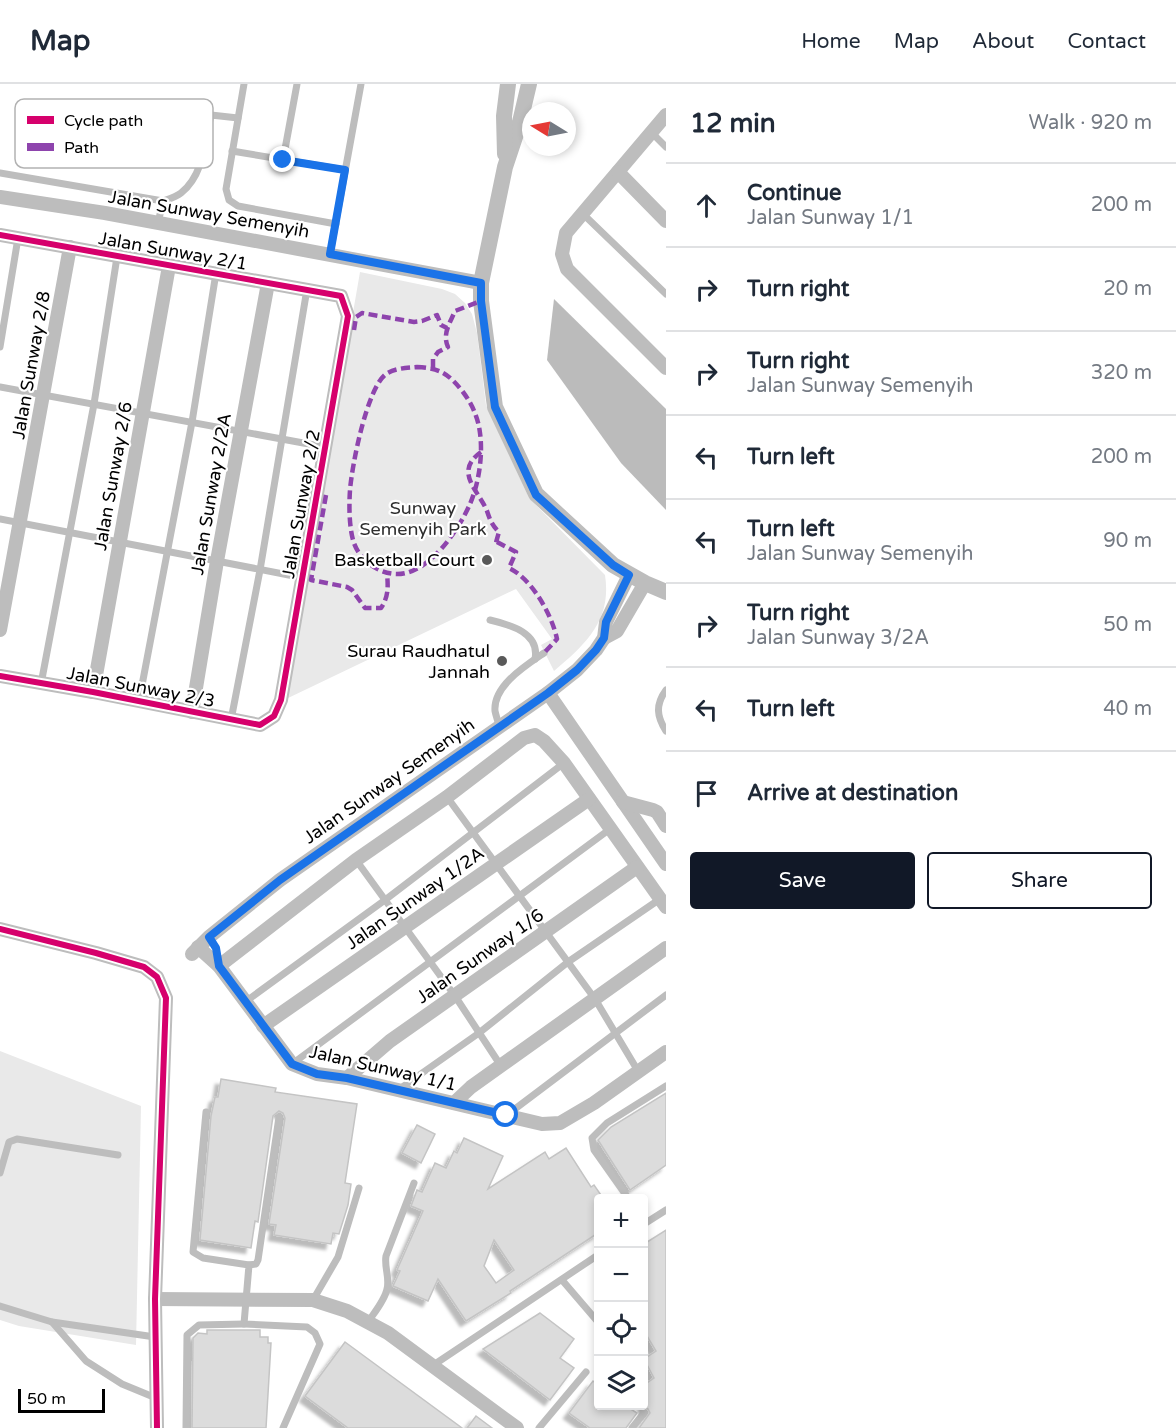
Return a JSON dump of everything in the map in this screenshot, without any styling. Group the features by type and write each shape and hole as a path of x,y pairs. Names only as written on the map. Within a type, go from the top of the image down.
{"street":[{"path":"505,167 504,116 508,84"},
{"path":"529,84 520,122 505,167 481,283 481,301 495,407 536,495 613,565 666,592"},
{"path":"666,115 566,233 562,254 567,269 666,368"},
{"path":"618,172 666,221"},
{"name":"Jalan Sunway Semenyih","path":"0,197 158,223 481,283"},
{"name":"Jalan Sunway 2/1","path":"0,235 341,296"},
{"name":"Jalan Sunway 2/8","path":"0,630 70,247"},
{"name":"Jalan Sunway 2/6","path":"93,692 170,266"},
{"name":"Jalan Sunway 2/2A","path":"192,712 268,283"},
{"name":"Jalan Sunway 2/2","path":"274,716 281,700 304,578 348,316 341,296"},
{"name":"Jalan Sunway Semenyih","path":"200,946 280,880 548,693 577,670 604,638 606,622 629,575"},
{"name":"Jalan Sunway Semenyih","path":"604,638 617,631 645,583"},
{"name":"Jalan Sunway 2/3","path":"0,676 260,725 274,716"},
{"path":"548,693 666,864"},
{"path":"219,966 357,860 447,797 524,738 535,735 544,741 564,763 663,903"},
{"name":"Jalan Sunway 1/2A","path":"263,1026 589,799"},
{"path":"623,802 657,812 666,826"},
{"name":"Jalan Sunway 1/6","path":"347,1078 390,1041 637,867"},
{"path":"0,929 96,952 144,967 157,977 166,998 155,1299 157,1428"},
{"name":"Jalan Sunway 1/1","path":"200,946 219,966 292,1064 317,1074 347,1078 542,1124 560,1123 594,1103 638,1071"},
{"path":"453,1103 471,1087 666,948"},
{"path":"638,1071 666,1052"},
{"path":"155,1299 313,1300 347,1311 388,1333 517,1428"}],"lane":[{"path":"244,84 226,189 229,201 238,206 336,224"},
{"path":"283,160 297,84"},
{"path":"330,254 361,84"},
{"path":"213,114 238,118"},
{"path":"651,132 666,147"},
{"path":"232,151 345,170"},
{"path":"0,173 164,201 180,194 195,177 198,168"},
{"path":"158,223 164,201"},
{"path":"582,213 666,294"},
{"path":"0,347 18,238"},
{"path":"41,684 94,404 117,257"},
{"path":"139,701 192,422 216,273"},
{"path":"231,720 260,570 307,289"},
{"path":"0,387 327,447"},
{"path":"0,519 304,578"},
{"path":"490,620 522,630 535,644 537,651 535,659"},
{"path":"499,726 495,710 502,687 544,653"},
{"path":"666,690 660,698 657,710 660,722 666,731"},
{"path":"245,1002 385,900 564,763"},
{"path":"447,797 595,999 638,1071"},
{"path":"292,1064 610,829"},
{"path":"357,860 455,996 501,1066"},
{"path":"396,1090 480,1033 568,962 663,903"},
{"path":"506,1115 666,995"},
{"path":"625,1194 594,1150 592,1138 607,1124 666,1086"},
{"path":"206,1112 193,1251 203,1258 249,1265 256,1264 258,1260 279,1117"},
{"path":"0,1173 9,1142 17,1139 118,1155"},
{"path":"368,1322 387,1290 384,1265 386,1256 414,1184"},
{"path":"313,1300 338,1257 359,1188"},
{"path":"648,1221 666,1210"},
{"path":"432,1366 594,1258"},
{"path":"244,1324 249,1265"},
{"path":"562,1280 594,1317"},
{"path":"0,1306 52,1322 155,1337"},
{"path":"52,1322 86,1361 122,1384 156,1398"},
{"path":"186,1428 188,1335 199,1324 307,1327 315,1333 320,1344 283,1428"},
{"path":"539,1428 586,1372"},
{"path":"632,1428 644,1413"}],"green space":[{"name":"Sunway Semenyih Park","path":"360,272 442,289 455,294 465,303 472,314 477,333 486,405 529,498 605,575 604,605 594,630 586,641 554,671 541,645 552,639 516,589 286,699"},
{"path":"0,1051 141,1106 136,1345 19,1326 0,1320"}],"shaded area":[{"path":"554,299 666,409 666,510 621,463 547,360"}],"building":[{"path":"221,1079 276,1088 275,1092 357,1104 345,1183 351,1184 348,1205 339,1234 333,1233 331,1244 274,1235 276,1225 269,1224 285,1118 279,1111 273,1116 258,1222 255,1221 251,1248 200,1240 211,1116 215,1097 218,1097"},
{"path":"666,1093 666,1165 630,1190 598,1140 611,1127"},
{"path":"417,1125 435,1134 421,1163 402,1153"},
{"path":"464,1138 503,1156 488,1189 545,1152 549,1159 566,1148 591,1187 594,1185 600,1194 594,1194 594,1236 466,1321 438,1279 428,1301 393,1286 400,1271 397,1270 423,1211 411,1206 417,1190 422,1192 435,1163 446,1168 454,1151 457,1153","holes":["494,1240 514,1270 496,1283 484,1266"]},
{"path":"666,1230 666,1428 639,1428 650,1413 648,1382 654,1378 648,1367 648,1356 656,1351 648,1338 648,1241"},
{"path":"540,1313 574,1339 560,1358 574,1368 550,1400 483,1349"},
{"path":"207,1330 260,1330 260,1337 268,1337 268,1343 271,1343 266,1428 192,1428 193,1338 198,1333 207,1334"},
{"path":"345,1342 462,1428 348,1428 305,1396"},
{"path":"593,1381 594,1410 632,1410 637,1413 626,1428 590,1428 569,1413"},
{"path":"476,1416 492,1428 467,1428"}],"marked path":[{"path":"433,368 433,359 438,352 448,347 446,333 455,311 481,301"},
{"path":"354,330 356,317 362,313 414,322 437,315 441,325 447,328"},
{"path":"417,367 432,369 448,376 469,401 480,433 480,469 470,504 450,538 431,559 420,567 397,574 376,568 364,559 356,547 350,515 351,478 367,410 379,382 386,374 393,371 417,367"},
{"path":"481,452 473,459 468,474 470,482 499,532 495,546"},
{"path":"326,495 311,580 347,587 352,590 365,608 381,608 387,595 387,573"},
{"path":"497,542 516,552 509,568 526,580 551,619 557,639 544,653"}],"cycle path":[{"path":"0,235 341,296 348,316 281,700 274,716 260,725 0,676"},
{"path":"0,929 144,967 157,977 166,998 155,1299 157,1428"}],"place":[{"name":"Basketball Court","path":"487,560"},
{"name":"Surau Raudhatul Jannah","path":"502,661"}],"route":[{"path":"283,160 345,170 330,254 481,283 481,301 495,407 536,495 613,565 629,575 606,622 604,638 577,670 548,693 280,880 209,937 216,948 219,966 292,1064 317,1074 347,1078 506,1115"}]}
